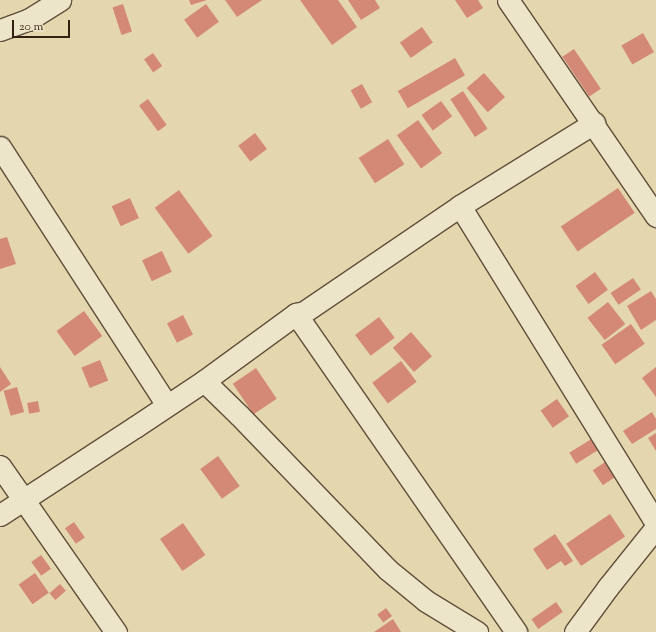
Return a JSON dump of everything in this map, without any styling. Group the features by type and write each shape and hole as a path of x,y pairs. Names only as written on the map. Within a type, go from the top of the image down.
{"street":[{"path":"0,30 28,20 60,0"},
{"path":"508,0 594,123 656,216"},
{"path":"0,515 204,381 296,314 304,312 460,206 594,123"},
{"path":"0,147 167,405"},
{"path":"460,206 656,522"},
{"path":"296,314 516,632"},
{"path":"204,381 239,415 388,569 426,601 477,632"},
{"path":"0,466 22,500 116,632"},
{"path":"575,632 608,587 656,527"}],"building":[{"path":"189,0 207,0 191,5"},
{"path":"225,0 262,0 237,17"},
{"path":"300,0 338,0 357,27 332,45"},
{"path":"348,0 375,0 380,8 361,20"},
{"path":"455,0 478,0 483,8 467,18"},
{"path":"123,4 132,32 121,35 113,7"},
{"path":"206,4 219,22 197,38 184,20"},
{"path":"422,27 433,43 411,58 400,42"},
{"path":"643,33 654,52 632,65 621,46"},
{"path":"574,49 601,89 589,97 562,57"},
{"path":"153,53 162,66 153,72 144,59"},
{"path":"455,58 465,75 408,108 398,91"},
{"path":"484,73 505,97 488,112 467,88"},
{"path":"362,84 372,102 361,109 351,90"},
{"path":"463,91 488,129 475,137 450,99"},
{"path":"148,99 167,125 158,131 139,105"},
{"path":"441,101 452,116 433,130 422,115"},
{"path":"418,120 442,153 421,168 397,135"},
{"path":"255,133 267,149 250,162 238,146"},
{"path":"388,139 404,164 375,183 359,158"},
{"path":"618,188 635,213 578,251 561,227"},
{"path":"179,190 213,236 188,254 155,208"},
{"path":"130,198 139,218 121,226 112,206"},
{"path":"7,237 16,264 0,269 0,239"},
{"path":"162,251 172,272 152,281 142,260"},
{"path":"595,272 608,290 589,304 576,286"},
{"path":"633,278 641,290 618,305 611,293"},
{"path":"651,291 656,299 656,320 641,330 627,306"},
{"path":"608,302 625,324 605,340 588,318"},
{"path":"84,311 102,336 75,356 56,331"},
{"path":"183,315 193,335 177,343 167,323"},
{"path":"379,317 395,338 371,356 355,335"},
{"path":"631,324 645,344 615,364 602,345"},
{"path":"411,332 432,356 414,372 393,348"},
{"path":"100,360 108,380 90,388 81,367"},
{"path":"401,361 417,382 388,403 372,383"},
{"path":"0,367 11,384 0,392"},
{"path":"656,367 656,397 642,378"},
{"path":"256,368 277,399 253,414 233,384"},
{"path":"17,387 24,412 11,416 4,391"},
{"path":"557,399 569,416 553,428 541,410"},
{"path":"38,401 40,412 29,414 27,403"},
{"path":"652,412 656,419 656,429 632,444 623,431"},
{"path":"656,433 656,451 648,438"},
{"path":"593,438 600,449 576,464 569,453"},
{"path":"218,456 240,486 222,499 200,469"},
{"path":"611,458 621,473 603,485 593,470"},
{"path":"610,514 625,536 581,566 566,544"},
{"path":"74,522 85,538 76,544 65,528"},
{"path":"183,523 205,555 182,571 160,539"},
{"path":"555,534 573,561 565,566 561,561 547,570 533,549"},
{"path":"41,555 51,569 41,576 31,562"},
{"path":"35,573 49,593 32,604 19,584"},
{"path":"60,584 66,591 55,600 49,593"},
{"path":"556,602 563,612 538,629 531,619"},
{"path":"386,608 392,616 383,623 377,615"},
{"path":"393,619 401,632 374,632"}]}
